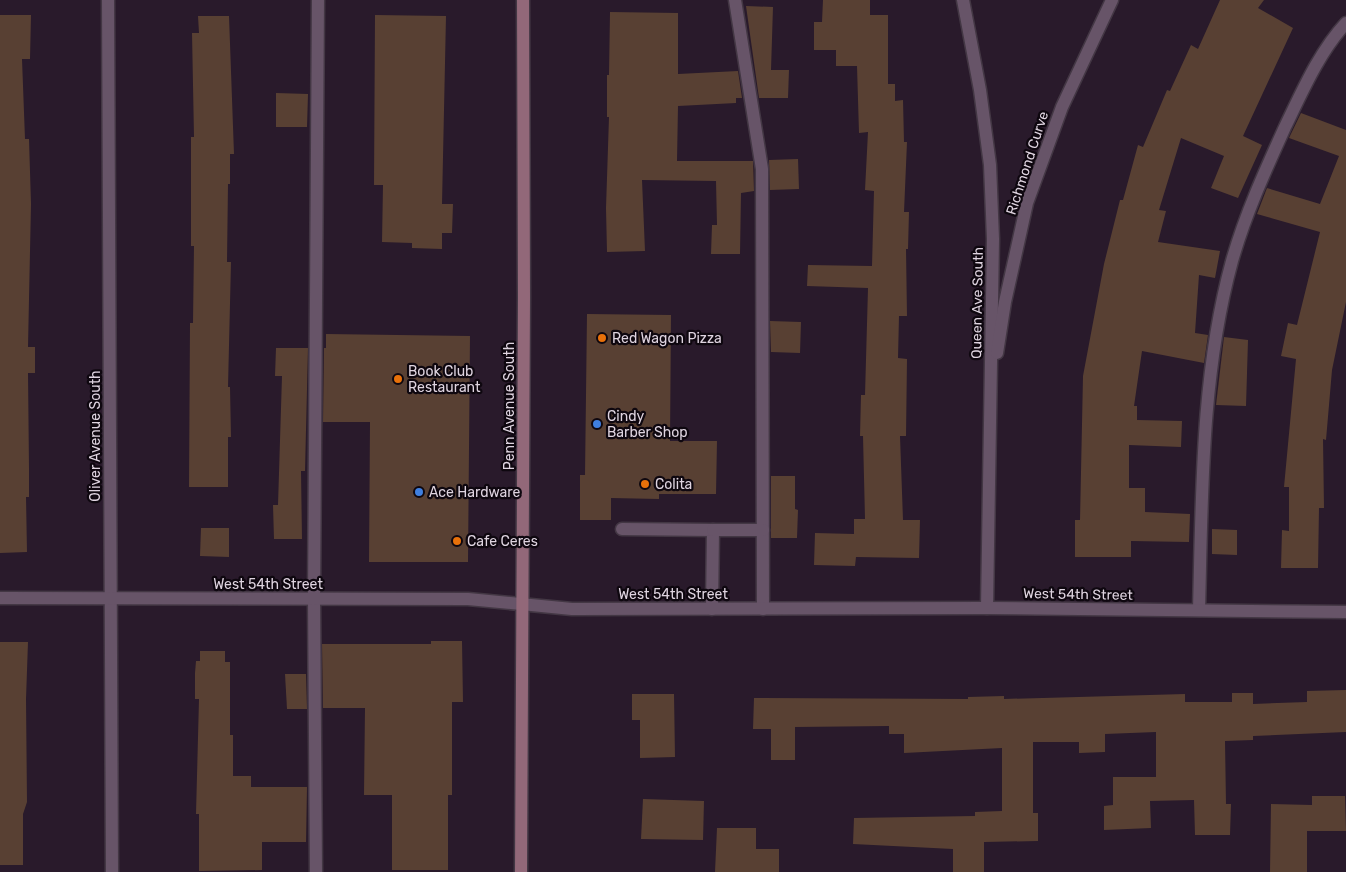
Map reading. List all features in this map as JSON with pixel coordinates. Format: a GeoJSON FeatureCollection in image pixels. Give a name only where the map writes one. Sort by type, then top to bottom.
{"type":"FeatureCollection","features":[{"type":"Feature","properties":{"kind":"main road","name":"Penn Avenue South"},"geometry":{"type":"LineString","coordinates":[[521,872],[523,0]]}},
{"type":"Feature","properties":{"kind":"street","name":"Oliver Avenue South"},"geometry":{"type":"LineString","coordinates":[[108,0],[112,872]]}},
{"type":"Feature","properties":{"kind":"street"},"geometry":{"type":"LineString","coordinates":[[316,872],[314,598],[318,0]]}},
{"type":"Feature","properties":{"kind":"street"},"geometry":{"type":"LineString","coordinates":[[735,0],[762,169],[763,610]]}},
{"type":"Feature","properties":{"kind":"street","name":"Queen Ave South"},"geometry":{"type":"LineString","coordinates":[[962,0],[980,90],[990,165],[992,239],[987,608]]}},
{"type":"Feature","properties":{"kind":"street","name":"Richmond Curve"},"geometry":{"type":"LineString","coordinates":[[990,403],[1005,302],[1027,203],[1062,107],[1112,0]]}},
{"type":"Feature","properties":{"kind":"street"},"geometry":{"type":"LineString","coordinates":[[1199,610],[1203,453],[1215,342],[1232,260],[1261,180],[1297,102],[1333,37],[1346,23]]}},
{"type":"Feature","properties":{"kind":"street"},"geometry":{"type":"LineString","coordinates":[[622,529],[763,530]]}},
{"type":"Feature","properties":{"kind":"street"},"geometry":{"type":"LineString","coordinates":[[712,610],[713,530]]}},
{"type":"Feature","properties":{"kind":"street","name":"West 54th Street"},"geometry":{"type":"LineString","coordinates":[[0,598],[468,599],[523,606],[572,609],[987,608],[1346,612]]}},
{"type":"Feature","properties":{"kind":"building"},"geometry":{"type":"Polygon","coordinates":[[[823,0],[870,0],[870,15],[888,15],[888,84],[895,84],[895,101],[903,100],[904,142],[907,142],[904,212],[909,212],[908,249],[906,249],[907,316],[899,316],[898,358],[907,359],[906,436],[900,436],[903,520],[920,520],[919,558],[856,557],[855,566],[814,565],[815,533],[854,534],[854,519],[865,519],[863,436],[860,436],[861,395],[865,395],[868,288],[807,286],[808,265],[872,266],[874,191],[865,190],[868,132],[859,133],[857,66],[836,66],[836,50],[814,50],[814,22],[822,22],[823,0]]]}},
{"type":"Feature","properties":{"kind":"building"},"geometry":{"type":"Polygon","coordinates":[[[1220,0],[1264,0],[1258,8],[1293,28],[1243,136],[1262,145],[1238,198],[1211,188],[1224,156],[1181,138],[1159,210],[1166,211],[1158,242],[1220,251],[1215,278],[1199,275],[1195,333],[1208,335],[1204,363],[1142,351],[1134,406],[1137,406],[1137,420],[1182,421],[1181,447],[1129,445],[1129,488],[1145,488],[1145,512],[1190,514],[1189,542],[1131,541],[1131,557],[1075,557],[1075,520],[1080,520],[1083,376],[1104,264],[1120,200],[1123,200],[1138,145],[1143,147],[1167,90],[1170,91],[1191,45],[1198,49],[1220,0]]]}},
{"type":"Feature","properties":{"kind":"building"},"geometry":{"type":"Polygon","coordinates":[[[746,6],[773,7],[771,70],[789,70],[788,98],[759,98],[746,6]]]}},
{"type":"Feature","properties":{"kind":"building"},"geometry":{"type":"Polygon","coordinates":[[[610,12],[678,13],[678,74],[738,71],[742,98],[736,98],[736,103],[678,106],[677,161],[753,161],[754,191],[741,193],[740,254],[711,254],[712,225],[717,225],[716,181],[642,180],[645,251],[607,252],[606,208],[609,117],[607,117],[607,75],[609,75],[610,12]]]}},
{"type":"Feature","properties":{"kind":"building"},"geometry":{"type":"Polygon","coordinates":[[[0,15],[31,15],[30,59],[22,59],[25,139],[29,139],[31,204],[28,347],[35,347],[35,373],[28,373],[29,497],[26,497],[27,552],[0,553],[0,15]]]}},
{"type":"Feature","properties":{"kind":"building"},"geometry":{"type":"Polygon","coordinates":[[[375,15],[446,16],[442,204],[453,204],[452,233],[442,233],[442,249],[412,248],[412,243],[382,242],[383,185],[374,185],[375,15]]]}},
{"type":"Feature","properties":{"kind":"building"},"geometry":{"type":"Polygon","coordinates":[[[198,16],[229,16],[234,154],[230,154],[230,184],[228,184],[227,262],[231,262],[228,387],[230,387],[231,437],[228,437],[228,487],[189,487],[190,323],[193,323],[194,246],[191,246],[191,137],[194,137],[192,33],[199,33],[198,16]]]}},
{"type":"Feature","properties":{"kind":"building"},"geometry":{"type":"Polygon","coordinates":[[[276,93],[308,94],[307,127],[276,127],[276,93]]]}},
{"type":"Feature","properties":{"kind":"building"},"geometry":{"type":"Polygon","coordinates":[[[1301,113],[1346,130],[1346,302],[1332,370],[1326,440],[1323,439],[1324,508],[1319,508],[1318,568],[1281,568],[1282,530],[1289,531],[1289,487],[1284,487],[1296,359],[1281,356],[1288,323],[1297,325],[1320,232],[1257,214],[1267,188],[1320,204],[1339,156],[1289,138],[1301,113]]]}},
{"type":"Feature","properties":{"kind":"building"},"geometry":{"type":"Polygon","coordinates":[[[798,159],[799,189],[770,190],[769,160],[798,159]]]}},
{"type":"Feature","properties":{"kind":"building"},"geometry":{"type":"Polygon","coordinates":[[[587,314],[671,315],[670,441],[717,441],[716,494],[659,494],[659,499],[611,498],[611,520],[580,520],[580,475],[585,475],[587,314]]]}},
{"type":"Feature","properties":{"kind":"building"},"geometry":{"type":"Polygon","coordinates":[[[770,321],[801,322],[800,353],[771,352],[770,321]]]}},
{"type":"Feature","properties":{"kind":"building"},"geometry":{"type":"Polygon","coordinates":[[[326,334],[470,336],[468,562],[369,562],[370,422],[323,422],[324,348],[326,348],[326,334]]]}},
{"type":"Feature","properties":{"kind":"building"},"geometry":{"type":"Polygon","coordinates":[[[1224,337],[1248,340],[1246,406],[1216,405],[1224,337]]]}},
{"type":"Feature","properties":{"kind":"building"},"geometry":{"type":"Polygon","coordinates":[[[276,348],[308,348],[305,471],[301,471],[302,539],[274,539],[273,505],[278,505],[282,376],[275,376],[276,348]]]}},
{"type":"Feature","properties":{"kind":"building"},"geometry":{"type":"Polygon","coordinates":[[[771,476],[795,476],[795,509],[798,510],[797,538],[771,538],[771,476]]]}},
{"type":"Feature","properties":{"kind":"building"},"geometry":{"type":"Polygon","coordinates":[[[201,528],[229,528],[229,557],[200,556],[201,528]]]}},
{"type":"Feature","properties":{"kind":"building"},"geometry":{"type":"Polygon","coordinates":[[[1212,529],[1237,530],[1237,555],[1212,554],[1212,529]]]}},
{"type":"Feature","properties":{"kind":"building"},"geometry":{"type":"Polygon","coordinates":[[[431,641],[462,641],[463,702],[452,702],[452,795],[448,795],[448,870],[392,870],[392,795],[364,795],[365,708],[323,708],[322,644],[431,644],[431,641]]]}},
{"type":"Feature","properties":{"kind":"building"},"geometry":{"type":"Polygon","coordinates":[[[0,642],[28,642],[26,699],[27,802],[23,814],[23,865],[0,865],[0,642]]]}},
{"type":"Feature","properties":{"kind":"building"},"geometry":{"type":"Polygon","coordinates":[[[200,651],[225,651],[225,662],[230,662],[230,735],[233,735],[233,776],[251,776],[251,787],[307,787],[306,842],[262,842],[262,870],[199,871],[199,814],[196,814],[199,699],[195,699],[195,673],[196,661],[200,661],[200,651]]]}},
{"type":"Feature","properties":{"kind":"building"},"geometry":{"type":"Polygon","coordinates":[[[285,674],[306,674],[307,709],[287,709],[285,674]]]}},
{"type":"Feature","properties":{"kind":"building"},"geometry":{"type":"Polygon","coordinates":[[[1346,690],[1346,732],[1253,736],[1253,740],[1225,741],[1226,804],[1231,804],[1230,835],[1195,835],[1194,800],[1150,801],[1151,828],[1104,830],[1104,806],[1113,805],[1113,777],[1156,777],[1156,732],[1105,734],[1105,752],[1079,753],[1079,742],[1033,742],[1033,813],[1038,813],[1038,841],[984,842],[984,872],[953,872],[953,849],[853,844],[854,818],[975,816],[975,812],[1002,811],[1002,748],[904,753],[904,734],[889,734],[889,726],[795,727],[795,760],[771,760],[771,729],[753,729],[754,698],[968,699],[968,697],[1004,696],[1004,699],[1185,694],[1185,702],[1232,702],[1232,693],[1253,693],[1253,704],[1307,702],[1307,691],[1346,690]]]}},
{"type":"Feature","properties":{"kind":"building"},"geometry":{"type":"Polygon","coordinates":[[[632,694],[674,694],[675,757],[640,758],[640,720],[632,720],[632,694]]]}},
{"type":"Feature","properties":{"kind":"building"},"geometry":{"type":"Polygon","coordinates":[[[1312,796],[1345,796],[1346,831],[1307,831],[1307,872],[1270,872],[1271,804],[1312,805],[1312,796]]]}},
{"type":"Feature","properties":{"kind":"building"},"geometry":{"type":"Polygon","coordinates":[[[643,799],[704,801],[703,840],[641,839],[643,799]]]}},
{"type":"Feature","properties":{"kind":"building"},"geometry":{"type":"Polygon","coordinates":[[[717,828],[756,828],[756,849],[779,849],[779,872],[715,872],[717,828]]]}},
{"type":"Feature","properties":{"kind":"place","name":"Red Wagon Pizza"},"geometry":{"type":"Point","coordinates":[602,338]}},
{"type":"Feature","properties":{"kind":"place","name":"Book Club Restaurant"},"geometry":{"type":"Point","coordinates":[398,379]}},
{"type":"Feature","properties":{"kind":"place","name":"Cindy Barber Shop"},"geometry":{"type":"Point","coordinates":[597,424]}},
{"type":"Feature","properties":{"kind":"place","name":"Colita"},"geometry":{"type":"Point","coordinates":[645,484]}},
{"type":"Feature","properties":{"kind":"place","name":"Ace Hardware"},"geometry":{"type":"Point","coordinates":[419,492]}},
{"type":"Feature","properties":{"kind":"place","name":"Cafe Ceres"},"geometry":{"type":"Point","coordinates":[457,541]}}]}
